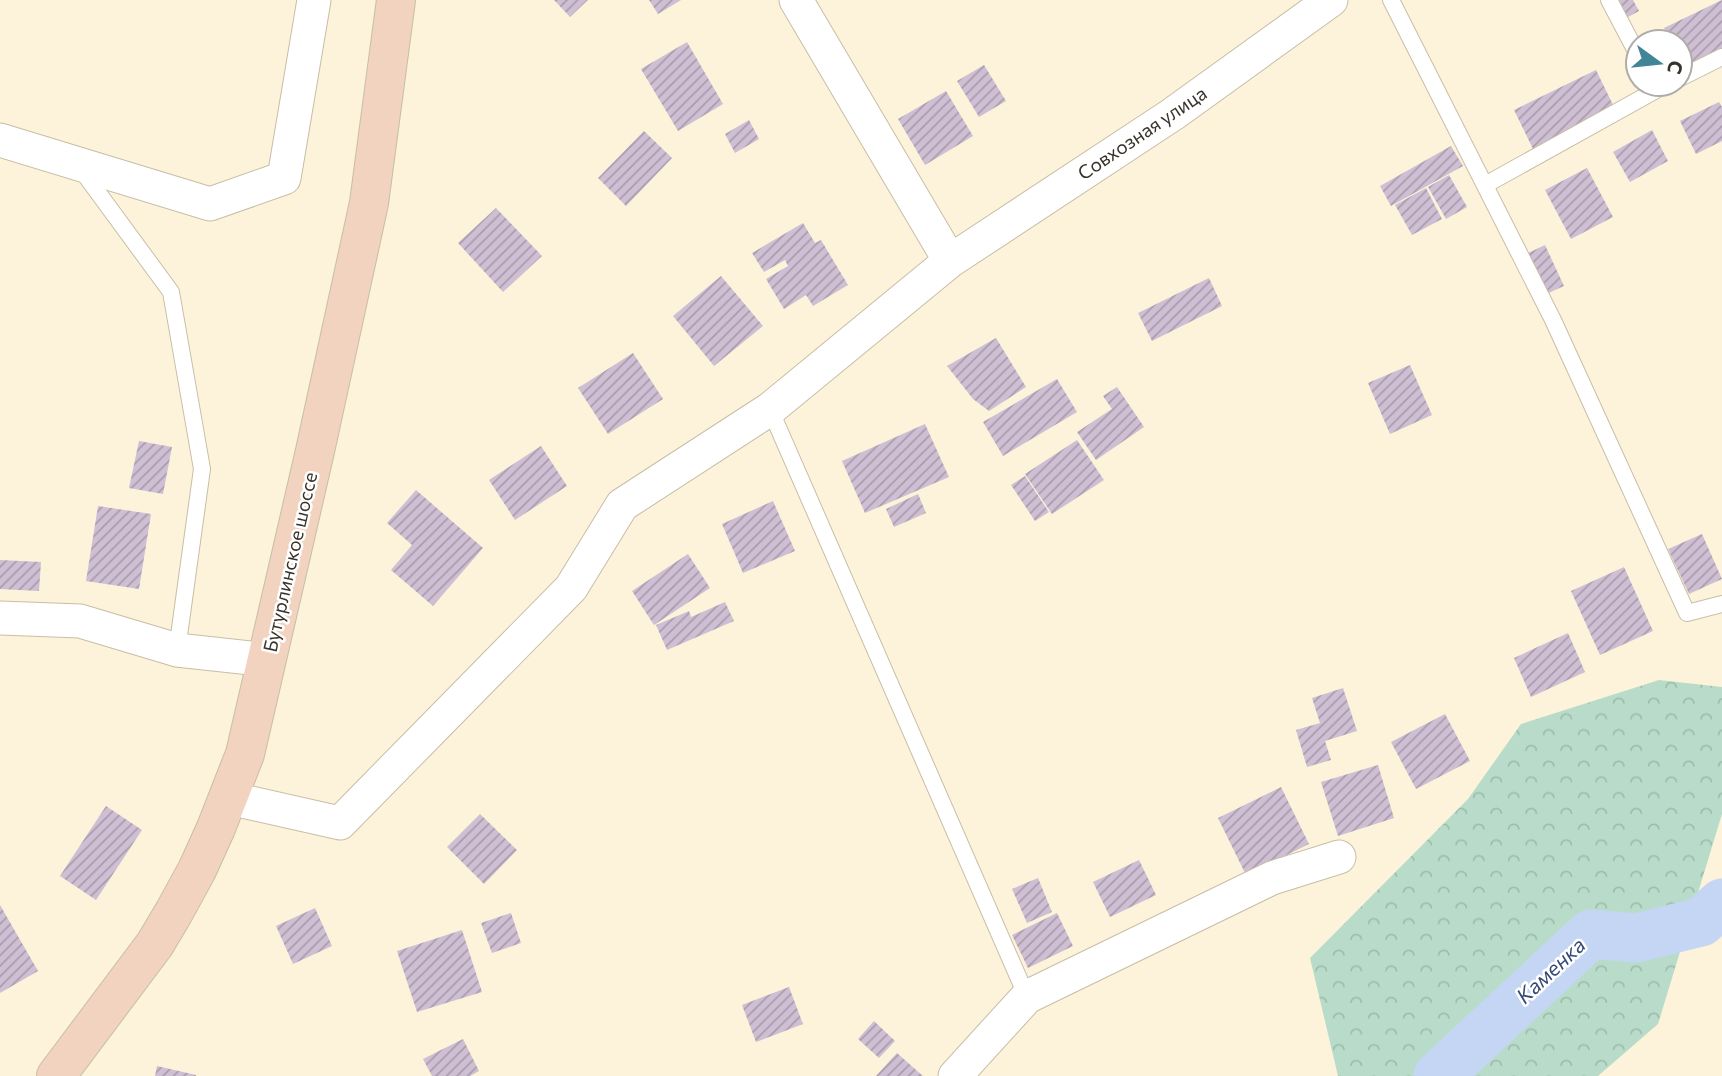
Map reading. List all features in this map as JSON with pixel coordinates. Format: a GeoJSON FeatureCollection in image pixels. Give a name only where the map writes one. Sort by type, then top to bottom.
{"type":"FeatureCollection","features":[{"type":"Feature","properties":{"kind":"main road","name":"Бутурлинское шоссе"},"geometry":{"type":"LineString","coordinates":[[56,1076],[155,944],[197,870],[245,754],[369,203],[396,0]]}},
{"type":"Feature","properties":{"kind":"street"},"geometry":{"type":"LineString","coordinates":[[0,140],[210,204],[284,178],[314,0]]}},
{"type":"Feature","properties":{"kind":"street"},"geometry":{"type":"LineString","coordinates":[[796,0],[950,261]]}},
{"type":"Feature","properties":{"kind":"street","name":"Совхозная улица"},"geometry":{"type":"LineString","coordinates":[[229,798],[340,823],[571,588],[622,505],[770,409],[950,261],[1173,114],[1331,0]]}},
{"type":"Feature","properties":{"kind":"street"},"geometry":{"type":"LineString","coordinates":[[0,618],[80,621],[177,650],[268,660]]}},
{"type":"Feature","properties":{"kind":"street"},"geometry":{"type":"LineString","coordinates":[[955,1076],[1027,997],[1272,878],[1339,857]]}},
{"type":"Feature","properties":{"kind":"lane"},"geometry":{"type":"LineString","coordinates":[[1391,0],[1553,320],[1687,613],[1722,604]]}},
{"type":"Feature","properties":{"kind":"lane"},"geometry":{"type":"LineString","coordinates":[[1609,0],[1624,28]]}},
{"type":"Feature","properties":{"kind":"lane"},"geometry":{"type":"LineString","coordinates":[[1694,71],[1722,57]]}},
{"type":"Feature","properties":{"kind":"lane"},"geometry":{"type":"LineString","coordinates":[[1485,185],[1638,98]]}},
{"type":"Feature","properties":{"kind":"lane"},"geometry":{"type":"LineString","coordinates":[[76,164],[171,292],[202,469],[177,650]]}},
{"type":"Feature","properties":{"kind":"lane"},"geometry":{"type":"LineString","coordinates":[[770,409],[1027,997]]}},
{"type":"Feature","properties":{"kind":"green space"},"geometry":{"type":"Polygon","coordinates":[[[1659,680],[1722,687],[1722,814],[1658,1024],[1598,1076],[1338,1076],[1310,958],[1468,799],[1521,724],[1659,680]]]}},
{"type":"Feature","properties":{"kind":"building"},"geometry":{"type":"Polygon","coordinates":[[[554,0],[588,0],[570,17],[554,0]]]}},
{"type":"Feature","properties":{"kind":"building"},"geometry":{"type":"Polygon","coordinates":[[[649,0],[681,0],[658,14],[649,0]]]}},
{"type":"Feature","properties":{"kind":"building"},"geometry":{"type":"Polygon","coordinates":[[[1608,0],[1633,0],[1639,11],[1619,22],[1608,0]]]}},
{"type":"Feature","properties":{"kind":"building"},"geometry":{"type":"Polygon","coordinates":[[[1722,0],[1722,64],[1694,78],[1694,28],[1664,28],[1722,0]]]}},
{"type":"Feature","properties":{"kind":"building"},"geometry":{"type":"Polygon","coordinates":[[[687,42],[723,104],[678,131],[641,69],[687,42]]]}},
{"type":"Feature","properties":{"kind":"building"},"geometry":{"type":"Polygon","coordinates":[[[984,65],[1006,101],[979,117],[957,81],[984,65]]]}},
{"type":"Feature","properties":{"kind":"building"},"geometry":{"type":"Polygon","coordinates":[[[1596,70],[1617,113],[1535,153],[1514,110],[1596,70]]]}},
{"type":"Feature","properties":{"kind":"building"},"geometry":{"type":"Polygon","coordinates":[[[946,91],[973,136],[925,165],[898,119],[946,91]]]}},
{"type":"Feature","properties":{"kind":"building"},"geometry":{"type":"Polygon","coordinates":[[[1719,102],[1722,107],[1722,141],[1696,154],[1680,121],[1719,102]]]}},
{"type":"Feature","properties":{"kind":"building"},"geometry":{"type":"Polygon","coordinates":[[[749,120],[759,139],[735,153],[725,134],[749,120]]]}},
{"type":"Feature","properties":{"kind":"building"},"geometry":{"type":"Polygon","coordinates":[[[1652,130],[1668,161],[1630,182],[1613,152],[1652,130]]]}},
{"type":"Feature","properties":{"kind":"building"},"geometry":{"type":"Polygon","coordinates":[[[644,131],[672,158],[626,206],[598,178],[644,131]]]}},
{"type":"Feature","properties":{"kind":"building"},"geometry":{"type":"Polygon","coordinates":[[[1451,146],[1463,166],[1391,206],[1380,186],[1451,146]]]}},
{"type":"Feature","properties":{"kind":"building"},"geometry":{"type":"Polygon","coordinates":[[[1587,168],[1613,217],[1571,239],[1545,190],[1587,168]]]}},
{"type":"Feature","properties":{"kind":"building"},"geometry":{"type":"Polygon","coordinates":[[[1449,175],[1467,207],[1446,219],[1428,187],[1449,175]]]}},
{"type":"Feature","properties":{"kind":"building"},"geometry":{"type":"Polygon","coordinates":[[[1426,188],[1442,219],[1412,235],[1395,205],[1426,188]]]}},
{"type":"Feature","properties":{"kind":"building"},"geometry":{"type":"Polygon","coordinates":[[[496,208],[542,256],[503,292],[458,243],[496,208]]]}},
{"type":"Feature","properties":{"kind":"building"},"geometry":{"type":"Polygon","coordinates":[[[803,223],[815,243],[821,240],[848,285],[813,306],[806,295],[784,309],[766,279],[788,266],[785,260],[764,272],[752,253],[803,223]]]}},
{"type":"Feature","properties":{"kind":"building"},"geometry":{"type":"Polygon","coordinates":[[[1545,245],[1564,286],[1542,296],[1524,255],[1545,245]]]}},
{"type":"Feature","properties":{"kind":"building"},"geometry":{"type":"Polygon","coordinates":[[[721,276],[763,326],[714,366],[673,316],[721,276]]]}},
{"type":"Feature","properties":{"kind":"building"},"geometry":{"type":"Polygon","coordinates":[[[1209,278],[1222,306],[1152,341],[1138,313],[1209,278]]]}},
{"type":"Feature","properties":{"kind":"building"},"geometry":{"type":"Polygon","coordinates":[[[996,338],[1026,387],[989,411],[973,399],[947,366],[996,338]]]}},
{"type":"Feature","properties":{"kind":"building"},"geometry":{"type":"Polygon","coordinates":[[[633,353],[663,399],[608,434],[578,388],[633,353]]]}},
{"type":"Feature","properties":{"kind":"building"},"geometry":{"type":"Polygon","coordinates":[[[1410,365],[1432,415],[1390,434],[1368,383],[1410,365]]]}},
{"type":"Feature","properties":{"kind":"building"},"geometry":{"type":"Polygon","coordinates":[[[1057,379],[1077,412],[1003,456],[983,422],[1057,379]]]}},
{"type":"Feature","properties":{"kind":"building"},"geometry":{"type":"Polygon","coordinates":[[[1117,387],[1144,427],[1096,460],[1077,432],[1112,409],[1103,396],[1117,387]]]}},
{"type":"Feature","properties":{"kind":"building"},"geometry":{"type":"Polygon","coordinates":[[[925,424],[949,477],[865,513],[842,461],[925,424]]]}},
{"type":"Feature","properties":{"kind":"building"},"geometry":{"type":"Polygon","coordinates":[[[1077,440],[1104,480],[1052,514],[1025,474],[1077,440]]]}},
{"type":"Feature","properties":{"kind":"building"},"geometry":{"type":"Polygon","coordinates":[[[139,441],[172,447],[163,494],[129,488],[139,441]]]}},
{"type":"Feature","properties":{"kind":"building"},"geometry":{"type":"Polygon","coordinates":[[[541,446],[567,486],[515,520],[489,480],[541,446]]]}},
{"type":"Feature","properties":{"kind":"building"},"geometry":{"type":"Polygon","coordinates":[[[1025,476],[1049,512],[1035,521],[1011,485],[1025,476]]]}},
{"type":"Feature","properties":{"kind":"building"},"geometry":{"type":"Polygon","coordinates":[[[416,490],[483,548],[433,606],[391,570],[412,545],[387,523],[416,490]]]}},
{"type":"Feature","properties":{"kind":"building"},"geometry":{"type":"Polygon","coordinates":[[[918,494],[926,513],[894,527],[886,509],[918,494]]]}},
{"type":"Feature","properties":{"kind":"building"},"geometry":{"type":"Polygon","coordinates":[[[773,501],[795,551],[743,573],[722,524],[773,501]]]}},
{"type":"Feature","properties":{"kind":"building"},"geometry":{"type":"Polygon","coordinates":[[[98,506],[151,514],[139,589],[86,581],[98,506]]]}},
{"type":"Feature","properties":{"kind":"building"},"geometry":{"type":"Polygon","coordinates":[[[1702,534],[1722,579],[1689,594],[1668,549],[1702,534]]]}},
{"type":"Feature","properties":{"kind":"building"},"geometry":{"type":"Polygon","coordinates":[[[688,554],[710,588],[654,625],[632,591],[688,554]]]}},
{"type":"Feature","properties":{"kind":"building"},"geometry":{"type":"Polygon","coordinates":[[[0,560],[41,562],[39,591],[0,589],[0,560]]]}},
{"type":"Feature","properties":{"kind":"building"},"geometry":{"type":"Polygon","coordinates":[[[1624,567],[1653,631],[1600,655],[1571,591],[1624,567]]]}},
{"type":"Feature","properties":{"kind":"building"},"geometry":{"type":"Polygon","coordinates":[[[725,602],[734,621],[667,650],[656,625],[689,611],[691,617],[725,602]]]}},
{"type":"Feature","properties":{"kind":"building"},"geometry":{"type":"Polygon","coordinates":[[[1568,633],[1585,672],[1531,697],[1514,658],[1568,633]]]}},
{"type":"Feature","properties":{"kind":"building"},"geometry":{"type":"Polygon","coordinates":[[[1343,688],[1357,731],[1325,741],[1331,760],[1307,767],[1296,730],[1320,723],[1312,698],[1343,688]]]}},
{"type":"Feature","properties":{"kind":"building"},"geometry":{"type":"Polygon","coordinates":[[[1445,714],[1470,761],[1416,789],[1391,742],[1445,714]]]}},
{"type":"Feature","properties":{"kind":"building"},"geometry":{"type":"Polygon","coordinates":[[[1378,765],[1394,818],[1338,836],[1321,782],[1378,765]]]}},
{"type":"Feature","properties":{"kind":"building"},"geometry":{"type":"Polygon","coordinates":[[[1281,787],[1309,844],[1246,875],[1218,818],[1281,787]]]}},
{"type":"Feature","properties":{"kind":"building"},"geometry":{"type":"Polygon","coordinates":[[[106,806],[142,830],[96,900],[60,876],[106,806]]]}},
{"type":"Feature","properties":{"kind":"building"},"geometry":{"type":"Polygon","coordinates":[[[480,814],[517,850],[484,884],[447,847],[480,814]]]}},
{"type":"Feature","properties":{"kind":"building"},"geometry":{"type":"Polygon","coordinates":[[[1139,860],[1156,895],[1110,917],[1093,882],[1139,860]]]}},
{"type":"Feature","properties":{"kind":"building"},"geometry":{"type":"Polygon","coordinates":[[[1038,878],[1052,912],[1027,923],[1012,889],[1038,878]]]}},
{"type":"Feature","properties":{"kind":"building"},"geometry":{"type":"Polygon","coordinates":[[[0,905],[38,971],[0,993],[0,905]]]}},
{"type":"Feature","properties":{"kind":"building"},"geometry":{"type":"Polygon","coordinates":[[[315,908],[332,946],[293,964],[276,926],[315,908]]]}},
{"type":"Feature","properties":{"kind":"building"},"geometry":{"type":"Polygon","coordinates":[[[511,913],[521,943],[492,953],[481,923],[511,913]]]}},
{"type":"Feature","properties":{"kind":"building"},"geometry":{"type":"Polygon","coordinates":[[[1057,913],[1073,946],[1028,968],[1012,935],[1057,913]]]}},
{"type":"Feature","properties":{"kind":"building"},"geometry":{"type":"Polygon","coordinates":[[[462,930],[482,992],[417,1012],[397,951],[462,930]]]}},
{"type":"Feature","properties":{"kind":"building"},"geometry":{"type":"Polygon","coordinates":[[[789,987],[803,1024],[756,1042],[742,1005],[789,987]]]}},
{"type":"Feature","properties":{"kind":"building"},"geometry":{"type":"Polygon","coordinates":[[[874,1021],[895,1041],[879,1058],[858,1039],[874,1021]]]}},
{"type":"Feature","properties":{"kind":"building"},"geometry":{"type":"Polygon","coordinates":[[[463,1039],[479,1071],[470,1076],[432,1076],[423,1059],[463,1039]]]}},
{"type":"Feature","properties":{"kind":"building"},"geometry":{"type":"Polygon","coordinates":[[[897,1053],[923,1076],[876,1076],[897,1053]]]}},
{"type":"Feature","properties":{"kind":"building"},"geometry":{"type":"Polygon","coordinates":[[[157,1066],[196,1075],[196,1076],[155,1076],[157,1066]]]}},
{"type":"Feature","properties":{"kind":"waterway","name":"Каменка"},"geometry":{"type":"LineString","coordinates":[[1438,1076],[1591,934],[1636,938],[1701,922],[1722,903]]}}]}
